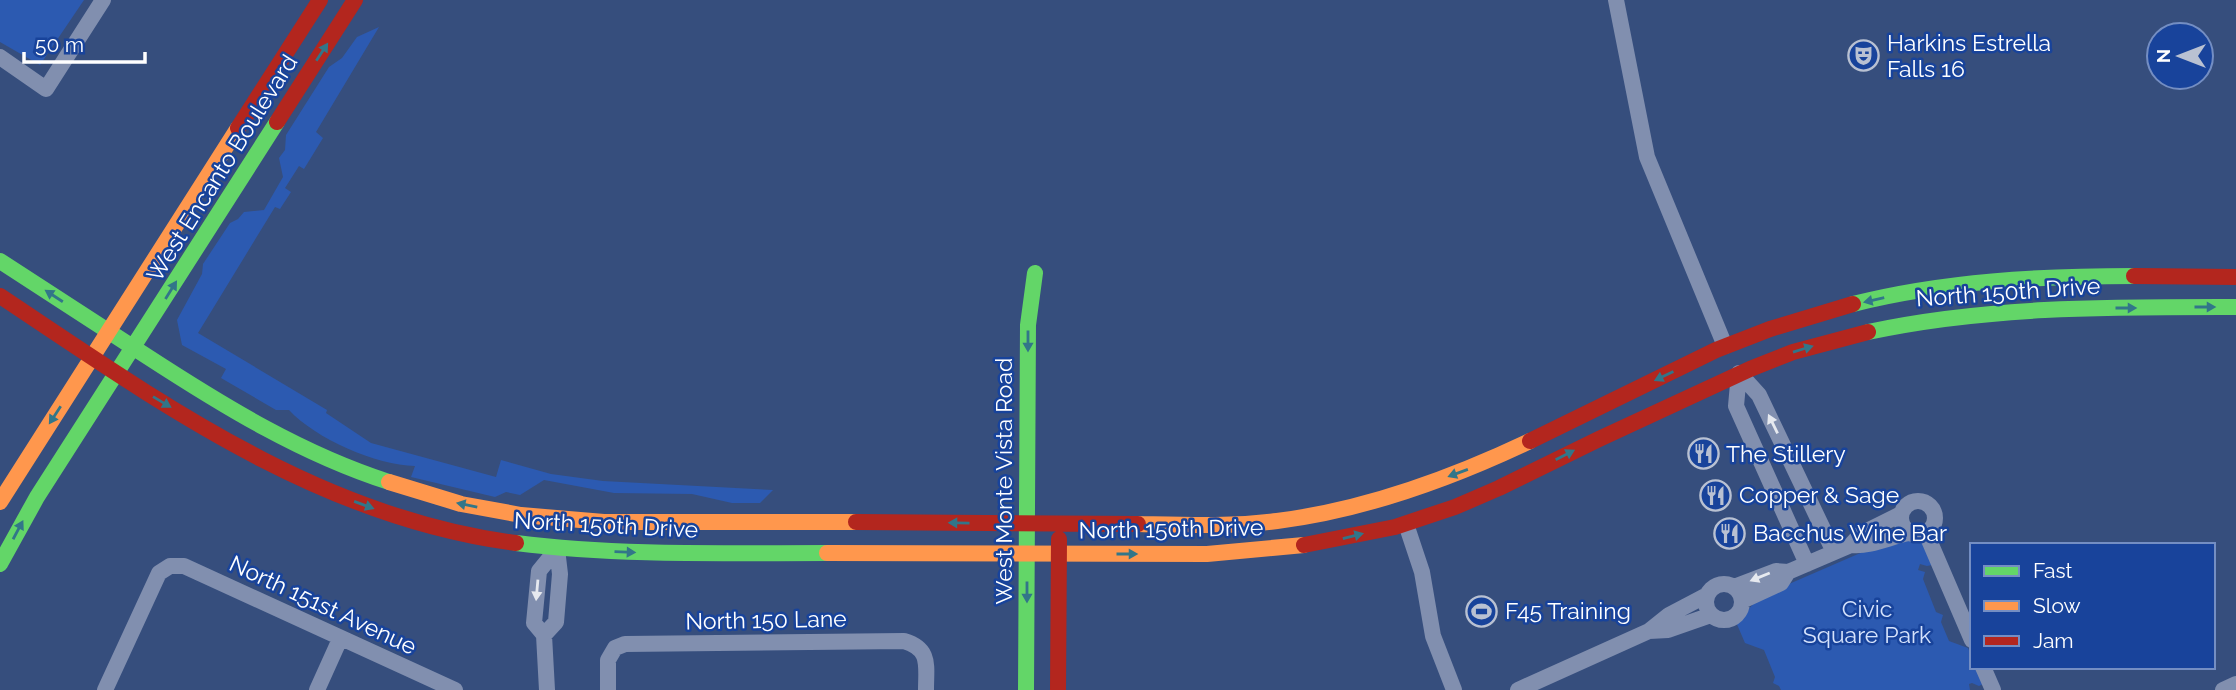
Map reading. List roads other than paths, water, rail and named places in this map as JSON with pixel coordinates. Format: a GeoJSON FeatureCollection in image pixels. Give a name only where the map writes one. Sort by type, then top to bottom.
{"type":"FeatureCollection","features":[{"type":"Feature","properties":{"kind":"street"},"geometry":{"type":"LineString","coordinates":[[0,57],[46,89],[103,0]]}},
{"type":"Feature","properties":{"kind":"street","name":"West Encanto Boulevard"},"geometry":{"type":"LineString","coordinates":[[113,352],[320,0]]}},
{"type":"Feature","properties":{"kind":"street","name":"West Encanto Boulevard"},"geometry":{"type":"LineString","coordinates":[[113,352],[355,0]]}},
{"type":"Feature","properties":{"kind":"street"},"geometry":{"type":"LineString","coordinates":[[1616,0],[1647,157],[1725,346],[1739,373],[1759,395],[1834,552]]}},
{"type":"Feature","properties":{"kind":"street"},"geometry":{"type":"LineString","coordinates":[[0,261],[113,352]]}},
{"type":"Feature","properties":{"kind":"street","name":"West Monte Vista Road"},"geometry":{"type":"LineString","coordinates":[[1026,690],[1028,325],[1035,273]]}},
{"type":"Feature","properties":{"kind":"street","name":"North 150th Drive"},"geometry":{"type":"LineString","coordinates":[[113,352],[290,442],[352,470],[461,504],[521,515],[604,522],[1188,525],[1275,521],[1376,499],[1446,477],[1505,453],[1725,346],[1811,316],[1900,294],[1944,286],[2055,277],[2236,277]]}},
{"type":"Feature","properties":{"kind":"street"},"geometry":{"type":"LineString","coordinates":[[0,296],[113,352]]}},
{"type":"Feature","properties":{"kind":"street","name":"North 150th Drive"},"geometry":{"type":"LineString","coordinates":[[113,352],[261,461],[342,497],[399,518],[459,534],[557,549],[636,553],[1235,553],[1336,540],[1406,524],[1478,498],[1739,373],[1842,337],[1921,320],[1973,313],[2078,307],[2236,307]]}},
{"type":"Feature","properties":{"kind":"street"},"geometry":{"type":"LineString","coordinates":[[0,502],[113,352]]}},
{"type":"Feature","properties":{"kind":"street"},"geometry":{"type":"LineString","coordinates":[[0,564],[113,352]]}},
{"type":"Feature","properties":{"kind":"street"},"geometry":{"type":"LineString","coordinates":[[1739,373],[1737,406],[1807,564]]}},
{"type":"Feature","properties":{"kind":"street"},"geometry":{"type":"LineString","coordinates":[[1738,594],[1781,583],[1788,572],[1851,545],[1861,534],[1901,513],[1913,502],[1919,501],[1933,510],[1933,527],[1919,536],[1909,533],[1867,546],[1851,545]]}},
{"type":"Feature","properties":{"kind":"street"},"geometry":{"type":"LineString","coordinates":[[1901,513],[1902,525],[1909,533]]}},
{"type":"Feature","properties":{"kind":"street"},"geometry":{"type":"LineString","coordinates":[[547,690],[544,635],[534,622],[539,571],[557,549],[558,520]]}},
{"type":"Feature","properties":{"kind":"street"},"geometry":{"type":"LineString","coordinates":[[1058,690],[1060,524]]}},
{"type":"Feature","properties":{"kind":"street"},"geometry":{"type":"LineString","coordinates":[[1406,524],[1422,572],[1433,636],[1454,690]]}},
{"type":"Feature","properties":{"kind":"street"},"geometry":{"type":"LineString","coordinates":[[1926,533],[1970,635]]}},
{"type":"Feature","properties":{"kind":"street","name":"North 151st Avenue"},"geometry":{"type":"LineString","coordinates":[[105,690],[159,573],[170,566],[184,566],[455,690]]}},
{"type":"Feature","properties":{"kind":"street"},"geometry":{"type":"LineString","coordinates":[[1518,690],[1649,631],[1669,615],[1707,595],[1716,585],[1727,584],[1738,594],[1738,612],[1734,617],[1722,620],[1711,615],[1706,605],[1707,595]]}},
{"type":"Feature","properties":{"kind":"street"},"geometry":{"type":"LineString","coordinates":[[1649,631],[1668,630],[1711,615]]}},
{"type":"Feature","properties":{"kind":"street"},"geometry":{"type":"LineString","coordinates":[[317,690],[340,639]]}},
{"type":"Feature","properties":{"kind":"street","name":"North 150 Lane"},"geometry":{"type":"LineString","coordinates":[[608,690],[608,660],[615,648],[625,644],[904,641],[917,645],[926,656],[926,690]]}},
{"type":"Feature","properties":{"kind":"street"},"geometry":{"type":"LineString","coordinates":[[1984,669],[1993,690]]}},
{"type":"Feature","properties":{"kind":"street"},"geometry":{"type":"LineString","coordinates":[[2223,690],[2236,684]]}},
{"type":"Feature","properties":{"kind":"place","name":"Harkins Estrella Falls 16"},"geometry":{"type":"Point","coordinates":[1864,56]}},
{"type":"Feature","properties":{"kind":"place","name":"The Stillery"},"geometry":{"type":"Point","coordinates":[1703,454]}},
{"type":"Feature","properties":{"kind":"place","name":"Copper & Sage"},"geometry":{"type":"Point","coordinates":[1716,495]}},
{"type":"Feature","properties":{"kind":"place","name":"Bacchus Wine Bar"},"geometry":{"type":"Point","coordinates":[1730,533]}},
{"type":"Feature","properties":{"kind":"place","name":"F45 Training"},"geometry":{"type":"Point","coordinates":[1482,611]}},
{"type":"Feature","properties":{"kind":"park label","name":"Civic Square Park"},"geometry":{"type":"Point","coordinates":[1867,622]}}]}
